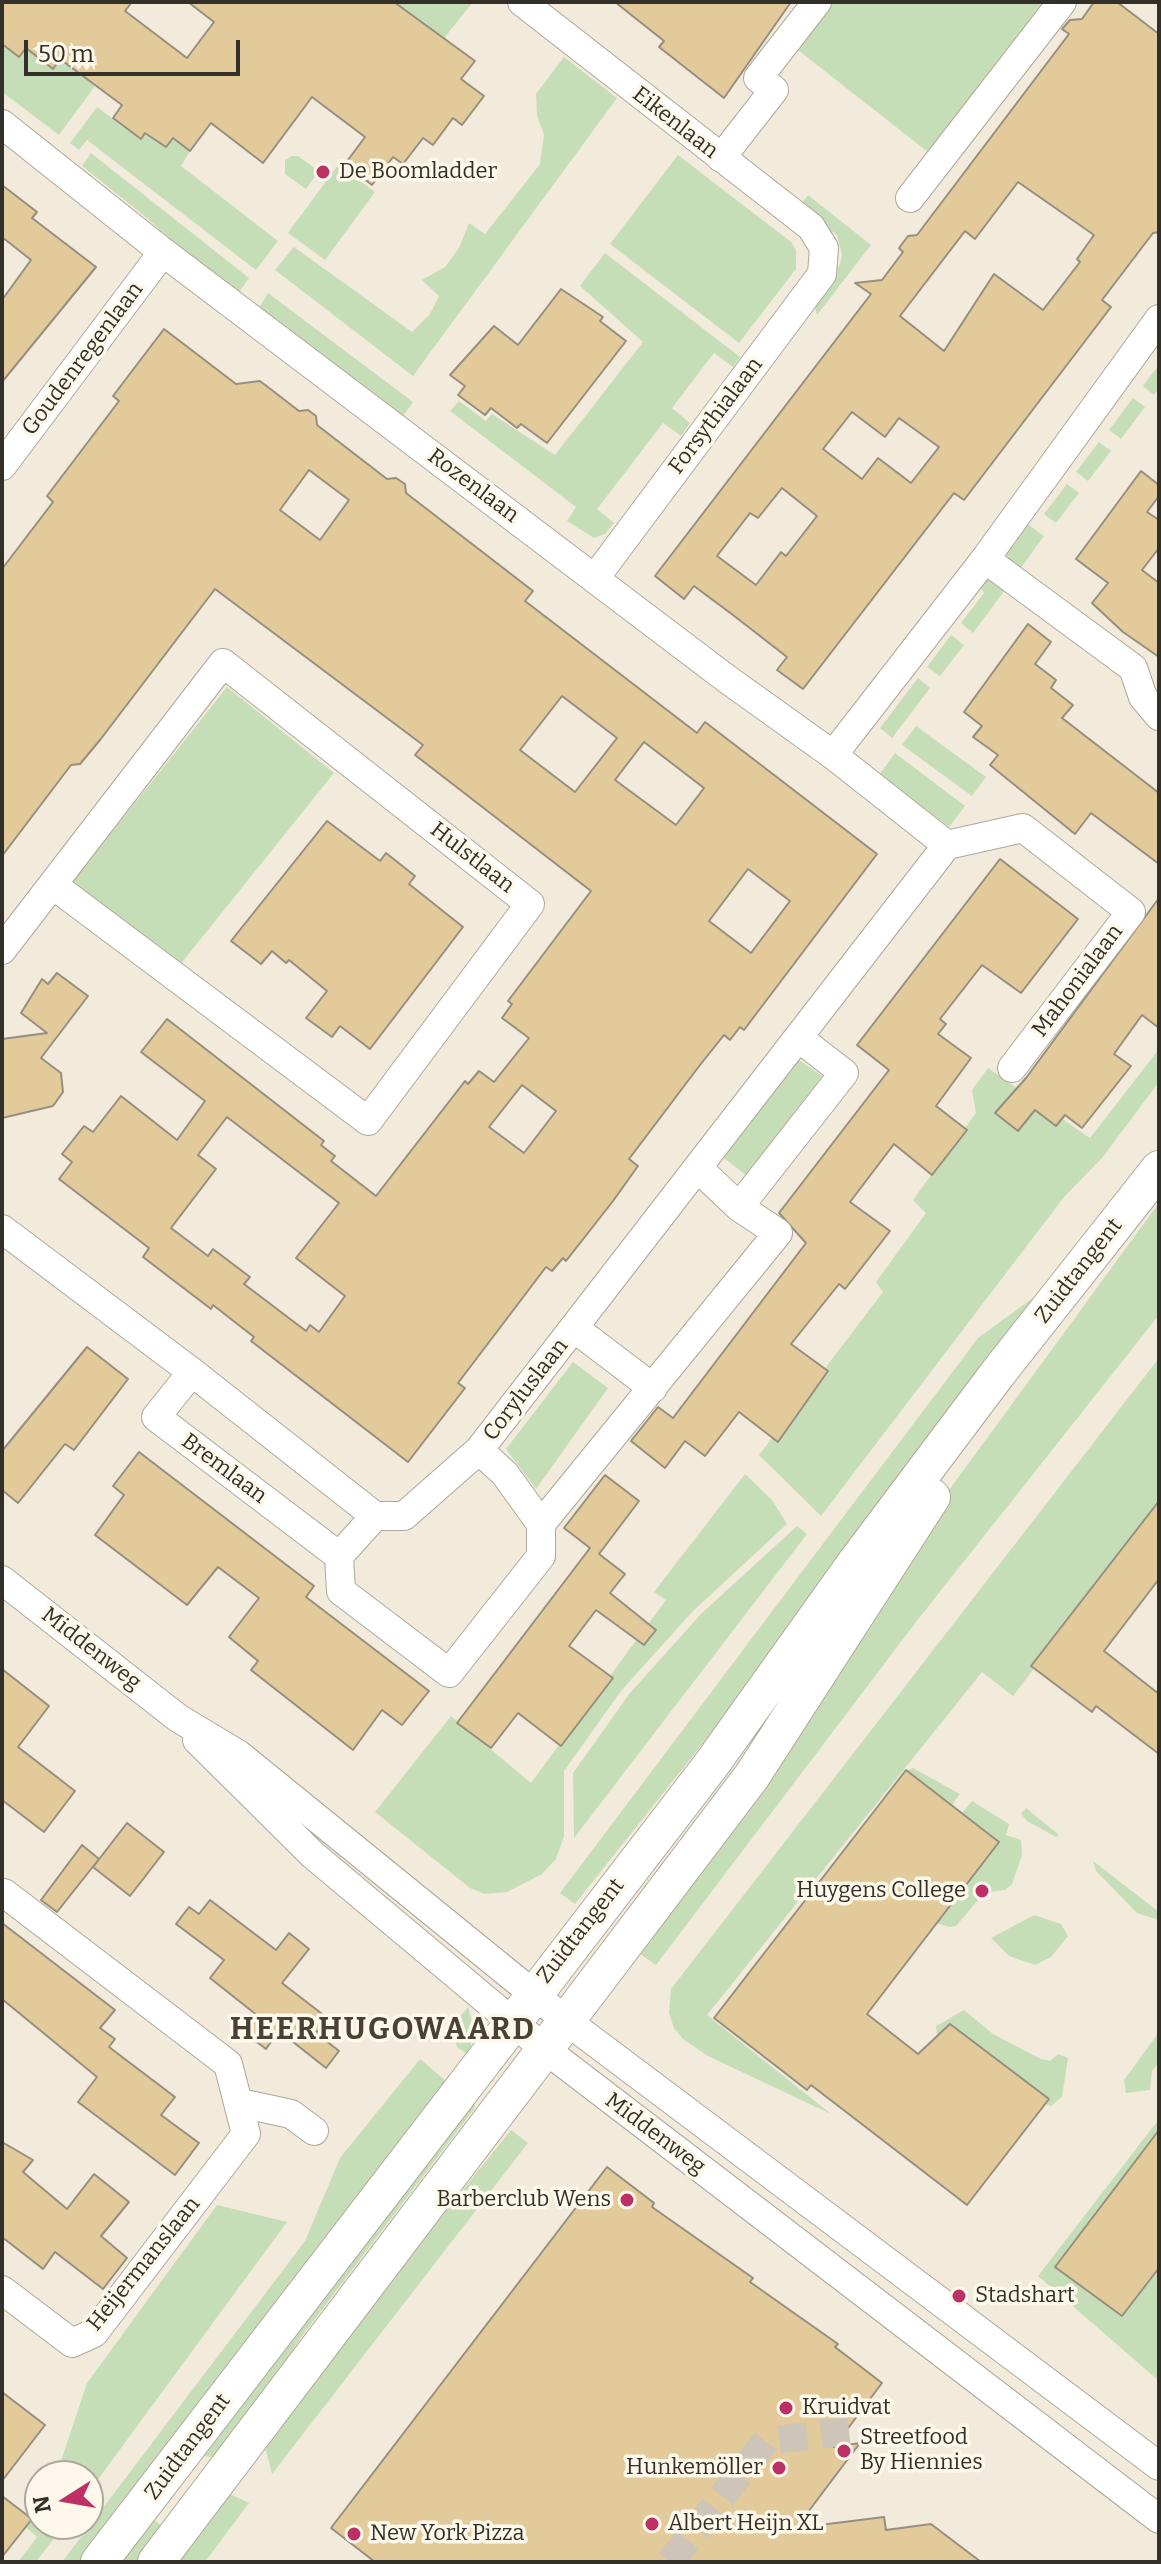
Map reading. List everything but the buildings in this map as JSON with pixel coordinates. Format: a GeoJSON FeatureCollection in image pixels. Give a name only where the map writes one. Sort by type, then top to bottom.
{"type":"FeatureCollection","features":[{"type":"Feature","properties":{"kind":"main road","name":"Zuidtangent"},"geometry":{"type":"LineString","coordinates":[[99,2562],[522,2007],[711,1765],[856,1562],[998,1373],[1159,1169]]}},
{"type":"Feature","properties":{"kind":"main road","name":"Zuidtangent"},"geometry":{"type":"LineString","coordinates":[[156,2562],[752,1776],[990,1405],[998,1373]]}},
{"type":"Feature","properties":{"kind":"street","name":"Eikenlaan"},"geometry":{"type":"LineString","coordinates":[[522,2],[811,227],[824,248]]}},
{"type":"Feature","properties":{"kind":"street"},"geometry":{"type":"LineString","coordinates":[[721,158],[774,90],[758,78],[817,2]]}},
{"type":"Feature","properties":{"kind":"street"},"geometry":{"type":"LineString","coordinates":[[910,198],[1062,2]]}},
{"type":"Feature","properties":{"kind":"street","name":"Rozenlaan"},"geometry":{"type":"LineString","coordinates":[[2,124],[163,252],[833,755],[947,845]]}},
{"type":"Feature","properties":{"kind":"street","name":"Forsythialaan"},"geometry":{"type":"LineString","coordinates":[[595,578],[814,285],[825,261],[824,248]]}},
{"type":"Feature","properties":{"kind":"street","name":"Goudenregenlaan"},"geometry":{"type":"LineString","coordinates":[[2,466],[163,252]]}},
{"type":"Feature","properties":{"kind":"street"},"geometry":{"type":"LineString","coordinates":[[833,755],[985,559],[1158,323]]}},
{"type":"Feature","properties":{"kind":"street"},"geometry":{"type":"LineString","coordinates":[[985,559],[1133,668],[1143,697],[1159,716]]}},
{"type":"Feature","properties":{"kind":"street","name":"Hulstlaan"},"geometry":{"type":"LineString","coordinates":[[2,950],[223,663],[530,904],[368,1121],[53,885]]}},
{"type":"Feature","properties":{"kind":"street","name":"Mahonialaan"},"geometry":{"type":"LineString","coordinates":[[947,845],[1023,828],[1131,912],[1012,1068]]}},
{"type":"Feature","properties":{"kind":"street","name":"Coryluslaan"},"geometry":{"type":"LineString","coordinates":[[541,1524],[505,1474],[479,1450],[800,1039],[947,845]]}},
{"type":"Feature","properties":{"kind":"street"},"geometry":{"type":"LineString","coordinates":[[739,1207],[844,1073],[800,1039]]}},
{"type":"Feature","properties":{"kind":"street"},"geometry":{"type":"LineString","coordinates":[[375,1516],[339,1556],[341,1591],[449,1673],[541,1556],[541,1524],[778,1233],[739,1207],[699,1169]]}},
{"type":"Feature","properties":{"kind":"street"},"geometry":{"type":"LineString","coordinates":[[2,1229],[192,1372],[375,1516],[404,1516],[479,1450]]}},
{"type":"Feature","properties":{"kind":"street","name":"Coryluslaan"},"geometry":{"type":"LineString","coordinates":[[574,1328],[653,1388]]}},
{"type":"Feature","properties":{"kind":"street","name":"Bremlaan"},"geometry":{"type":"LineString","coordinates":[[192,1372],[156,1417],[339,1556]]}},
{"type":"Feature","properties":{"kind":"street","name":"Middenweg"},"geometry":{"type":"LineString","coordinates":[[2,1580],[178,1718],[225,1771],[313,1855],[522,2007],[568,2022],[1159,2466]]}},
{"type":"Feature","properties":{"kind":"street","name":"Heijermanslaan"},"geometry":{"type":"LineString","coordinates":[[2,2290],[72,2343],[94,2333],[246,2134],[228,2064],[4,1893]]}},
{"type":"Feature","properties":{"kind":"street","name":"Middenweg"},"geometry":{"type":"LineString","coordinates":[[522,2007],[546,2050],[1159,2519]]}},
{"type":"Feature","properties":{"kind":"street"},"geometry":{"type":"LineString","coordinates":[[240,2103],[291,2114],[314,2131]]}},
{"type":"Feature","properties":{"kind":"green space"},"geometry":{"type":"Polygon","coordinates":[[[358,2],[473,2],[445,37],[451,44],[358,2]]]}},
{"type":"Feature","properties":{"kind":"green space"},"geometry":{"type":"Polygon","coordinates":[[[822,2],[1053,2],[933,156],[789,43],[822,2]]]}},
{"type":"Feature","properties":{"kind":"green space"},"geometry":{"type":"Polygon","coordinates":[[[2,44],[26,48],[53,69],[60,59],[95,86],[59,135],[2,92],[2,44]]]}},
{"type":"Feature","properties":{"kind":"green space"},"geometry":{"type":"Polygon","coordinates":[[[564,57],[617,98],[413,376],[275,270],[294,247],[412,332],[430,314],[439,296],[422,280],[445,267],[459,248],[469,223],[485,234],[540,164],[544,135],[537,115],[536,94],[564,57]]]}},
{"type":"Feature","properties":{"kind":"green space"},"geometry":{"type":"Polygon","coordinates":[[[97,107],[140,139],[145,133],[166,147],[173,138],[190,151],[181,166],[278,241],[256,270],[87,140],[79,150],[70,143],[97,107]]]}},
{"type":"Feature","properties":{"kind":"green space"},"geometry":{"type":"Polygon","coordinates":[[[91,153],[249,278],[237,295],[232,295],[147,218],[82,166],[91,153]]]}},
{"type":"Feature","properties":{"kind":"green space"},"geometry":{"type":"Polygon","coordinates":[[[678,155],[791,242],[796,250],[796,269],[739,343],[610,244],[678,155]]]}},
{"type":"Feature","properties":{"kind":"green space"},"geometry":{"type":"Polygon","coordinates":[[[298,156],[319,171],[306,189],[285,174],[285,160],[298,156]]]}},
{"type":"Feature","properties":{"kind":"green space"},"geometry":{"type":"Polygon","coordinates":[[[338,165],[375,192],[325,260],[288,233],[338,165]]]}},
{"type":"Feature","properties":{"kind":"green space"},"geometry":{"type":"Polygon","coordinates":[[[808,195],[871,245],[817,315],[814,303],[840,264],[842,255],[837,235],[800,206],[808,195]]]}},
{"type":"Feature","properties":{"kind":"green space"},"geometry":{"type":"Polygon","coordinates":[[[605,253],[740,357],[733,367],[714,353],[672,408],[690,423],[681,436],[663,423],[597,509],[614,523],[605,534],[594,538],[567,521],[576,507],[450,411],[459,401],[486,421],[492,414],[555,455],[643,342],[580,286],[605,253]]]}},
{"type":"Feature","properties":{"kind":"green space"},"geometry":{"type":"Polygon","coordinates":[[[268,293],[413,402],[401,419],[257,311],[268,293]]]}},
{"type":"Feature","properties":{"kind":"green space"},"geometry":{"type":"Polygon","coordinates":[[[1159,365],[1159,388],[1154,395],[1143,386],[1159,365]]]}},
{"type":"Feature","properties":{"kind":"green space"},"geometry":{"type":"Polygon","coordinates":[[[1133,398],[1145,407],[1121,439],[1109,430],[1133,398]]]}},
{"type":"Feature","properties":{"kind":"green space"},"geometry":{"type":"Polygon","coordinates":[[[1099,442],[1111,451],[1088,481],[1076,472],[1099,442]]]}},
{"type":"Feature","properties":{"kind":"green space"},"geometry":{"type":"Polygon","coordinates":[[[1067,484],[1079,493],[1056,523],[1044,514],[1067,484]]]}},
{"type":"Feature","properties":{"kind":"green space"},"geometry":{"type":"Polygon","coordinates":[[[1025,522],[1044,536],[1020,569],[1008,560],[1005,549],[1025,522]]]}},
{"type":"Feature","properties":{"kind":"green space"},"geometry":{"type":"Polygon","coordinates":[[[985,576],[1008,586],[973,633],[961,623],[984,593],[980,587],[985,576]]]}},
{"type":"Feature","properties":{"kind":"green space"},"geometry":{"type":"Polygon","coordinates":[[[951,635],[964,645],[940,676],[927,667],[951,635]]]}},
{"type":"Feature","properties":{"kind":"green space"},"geometry":{"type":"Polygon","coordinates":[[[918,678],[930,688],[892,738],[880,728],[918,678]]]}},
{"type":"Feature","properties":{"kind":"green space"},"geometry":{"type":"Polygon","coordinates":[[[227,687],[334,773],[179,966],[73,881],[227,687]]]}},
{"type":"Feature","properties":{"kind":"green space"},"geometry":{"type":"Polygon","coordinates":[[[916,726],[986,777],[972,796],[902,745],[916,726]]]}},
{"type":"Feature","properties":{"kind":"green space"},"geometry":{"type":"Polygon","coordinates":[[[895,753],[965,806],[949,827],[880,774],[895,753]]]}},
{"type":"Feature","properties":{"kind":"green space"},"geometry":{"type":"Polygon","coordinates":[[[1159,1049],[1159,1082],[1102,1158],[1064,1197],[821,1516],[759,1455],[883,1292],[876,1282],[926,1213],[913,1200],[976,1113],[972,1090],[988,1068],[1090,1138],[1159,1049]]]}},
{"type":"Feature","properties":{"kind":"green space"},"geometry":{"type":"Polygon","coordinates":[[[796,1058],[822,1076],[747,1176],[724,1158],[796,1058]]]}},
{"type":"Feature","properties":{"kind":"green space"},"geometry":{"type":"Polygon","coordinates":[[[1159,1203],[1159,1315],[916,1622],[656,1965],[633,1949],[922,1527],[1159,1203]]]}},
{"type":"Feature","properties":{"kind":"green space"},"geometry":{"type":"Polygon","coordinates":[[[1041,1292],[843,1567],[575,1904],[560,1893],[978,1338],[1041,1292]]]}},
{"type":"Feature","properties":{"kind":"green space"},"geometry":{"type":"Polygon","coordinates":[[[1159,1358],[1159,1505],[1013,1696],[982,1672],[707,2015],[831,2114],[708,2056],[683,2039],[674,2028],[669,2013],[671,1989],[1159,1358]]]}},
{"type":"Feature","properties":{"kind":"green space"},"geometry":{"type":"Polygon","coordinates":[[[573,1362],[608,1388],[536,1489],[506,1449],[573,1362]]]}},
{"type":"Feature","properties":{"kind":"green space"},"geometry":{"type":"Polygon","coordinates":[[[745,1474],[772,1500],[787,1524],[692,1612],[621,1691],[564,1771],[564,1836],[556,1859],[542,1874],[507,1892],[485,1894],[470,1888],[375,1812],[451,1716],[531,1783],[666,1600],[654,1592],[745,1474]]]}},
{"type":"Feature","properties":{"kind":"green space"},"geometry":{"type":"Polygon","coordinates":[[[797,1526],[807,1534],[574,1838],[573,1773],[630,1693],[701,1614],[797,1526]]]}},
{"type":"Feature","properties":{"kind":"green space"},"geometry":{"type":"Polygon","coordinates":[[[913,1768],[960,1794],[952,1805],[907,1771],[913,1768]]]}},
{"type":"Feature","properties":{"kind":"green space"},"geometry":{"type":"Polygon","coordinates":[[[972,1801],[1009,1824],[1006,1835],[1021,1840],[1022,1855],[1012,1884],[1005,1890],[984,1893],[956,1926],[950,1927],[936,1923],[999,1842],[962,1813],[972,1801]]]}},
{"type":"Feature","properties":{"kind":"green space"},"geometry":{"type":"Polygon","coordinates":[[[1026,1808],[1059,1835],[1056,1837],[1027,1821],[1021,1814],[1026,1808]]]}},
{"type":"Feature","properties":{"kind":"green space"},"geometry":{"type":"Polygon","coordinates":[[[1093,1861],[1159,1912],[1159,1920],[1137,1913],[1096,1871],[1093,1861]]]}},
{"type":"Feature","properties":{"kind":"green space"},"geometry":{"type":"Polygon","coordinates":[[[1034,1915],[1061,1924],[1068,1936],[1051,1957],[1035,1965],[1009,1956],[991,1938],[1034,1915]]]}},
{"type":"Feature","properties":{"kind":"green space"},"geometry":{"type":"Polygon","coordinates":[[[468,2007],[473,2025],[470,2056],[457,2047],[453,2032],[454,2024],[468,2007]]]}},
{"type":"Feature","properties":{"kind":"green space"},"geometry":{"type":"Polygon","coordinates":[[[964,2010],[993,2034],[1041,2059],[1050,2061],[1058,2054],[1068,2058],[1062,2097],[1051,2106],[1045,2104],[1048,2099],[950,2024],[937,2036],[936,2026],[964,2010]]]}},
{"type":"Feature","properties":{"kind":"green space"},"geometry":{"type":"Polygon","coordinates":[[[1159,2032],[1159,2063],[1152,2071],[1150,2090],[1126,2093],[1124,2080],[1159,2032]]]}},
{"type":"Feature","properties":{"kind":"green space"},"geometry":{"type":"Polygon","coordinates":[[[420,2059],[453,2087],[104,2536],[104,2507],[305,2241],[340,2158],[420,2059]]]}},
{"type":"Feature","properties":{"kind":"green space"},"geometry":{"type":"Polygon","coordinates":[[[469,2099],[475,2105],[474,2109],[302,2336],[220,2458],[202,2456],[469,2099]]]}},
{"type":"Feature","properties":{"kind":"green space"},"geometry":{"type":"Polygon","coordinates":[[[1159,2119],[1159,2381],[1038,2276],[1159,2119]]]}},
{"type":"Feature","properties":{"kind":"green space"},"geometry":{"type":"Polygon","coordinates":[[[511,2130],[528,2143],[272,2474],[266,2451],[268,2432],[511,2130]]]}},
{"type":"Feature","properties":{"kind":"green space"},"geometry":{"type":"Polygon","coordinates":[[[217,2205],[287,2222],[104,2471],[104,2460],[61,2460],[87,2383],[217,2205]]]}},
{"type":"Feature","properties":{"kind":"green space"},"geometry":{"type":"Polygon","coordinates":[[[230,2494],[249,2503],[205,2562],[169,2562],[230,2494]]]}},
{"type":"Feature","properties":{"kind":"green space"},"geometry":{"type":"Polygon","coordinates":[[[148,2515],[168,2531],[144,2562],[112,2562],[148,2515]]]}},
{"type":"Feature","properties":{"kind":"green space"},"geometry":{"type":"Polygon","coordinates":[[[35,2540],[53,2540],[36,2562],[18,2562],[35,2540]]]}},
{"type":"Feature","properties":{"kind":"green space"},"geometry":{"type":"Polygon","coordinates":[[[79,2540],[101,2540],[84,2562],[62,2562],[79,2540]]]}},
{"type":"Feature","properties":{"kind":"tunnel"},"geometry":{"type":"LineString","coordinates":[[670,2562],[766,2441],[858,2430]]}},
{"type":"Feature","properties":{"kind":"place","name":"De Boomladder"},"geometry":{"type":"Point","coordinates":[323,172]}},
{"type":"Feature","properties":{"kind":"place","name":"Huygens College"},"geometry":{"type":"Point","coordinates":[982,1891]}},
{"type":"Feature","properties":{"kind":"place","name":"Barberclub Wens"},"geometry":{"type":"Point","coordinates":[627,2200]}},
{"type":"Feature","properties":{"kind":"place","name":"Stadshart"},"geometry":{"type":"Point","coordinates":[959,2296]}},
{"type":"Feature","properties":{"kind":"place","name":"Kruidvat"},"geometry":{"type":"Point","coordinates":[786,2408]}},
{"type":"Feature","properties":{"kind":"place","name":"Streetfood By Hiennies"},"geometry":{"type":"Point","coordinates":[844,2451]}},
{"type":"Feature","properties":{"kind":"place","name":"Hunkemöller"},"geometry":{"type":"Point","coordinates":[779,2468]}},
{"type":"Feature","properties":{"kind":"place","name":"Albert Heijn XL"},"geometry":{"type":"Point","coordinates":[652,2524]}},
{"type":"Feature","properties":{"kind":"place","name":"New York Pizza"},"geometry":{"type":"Point","coordinates":[354,2534]}},
{"type":"Feature","properties":{"kind":"district","name":"HEERHUGOWAARD"},"geometry":{"type":"Point","coordinates":[383,2031]}}]}
